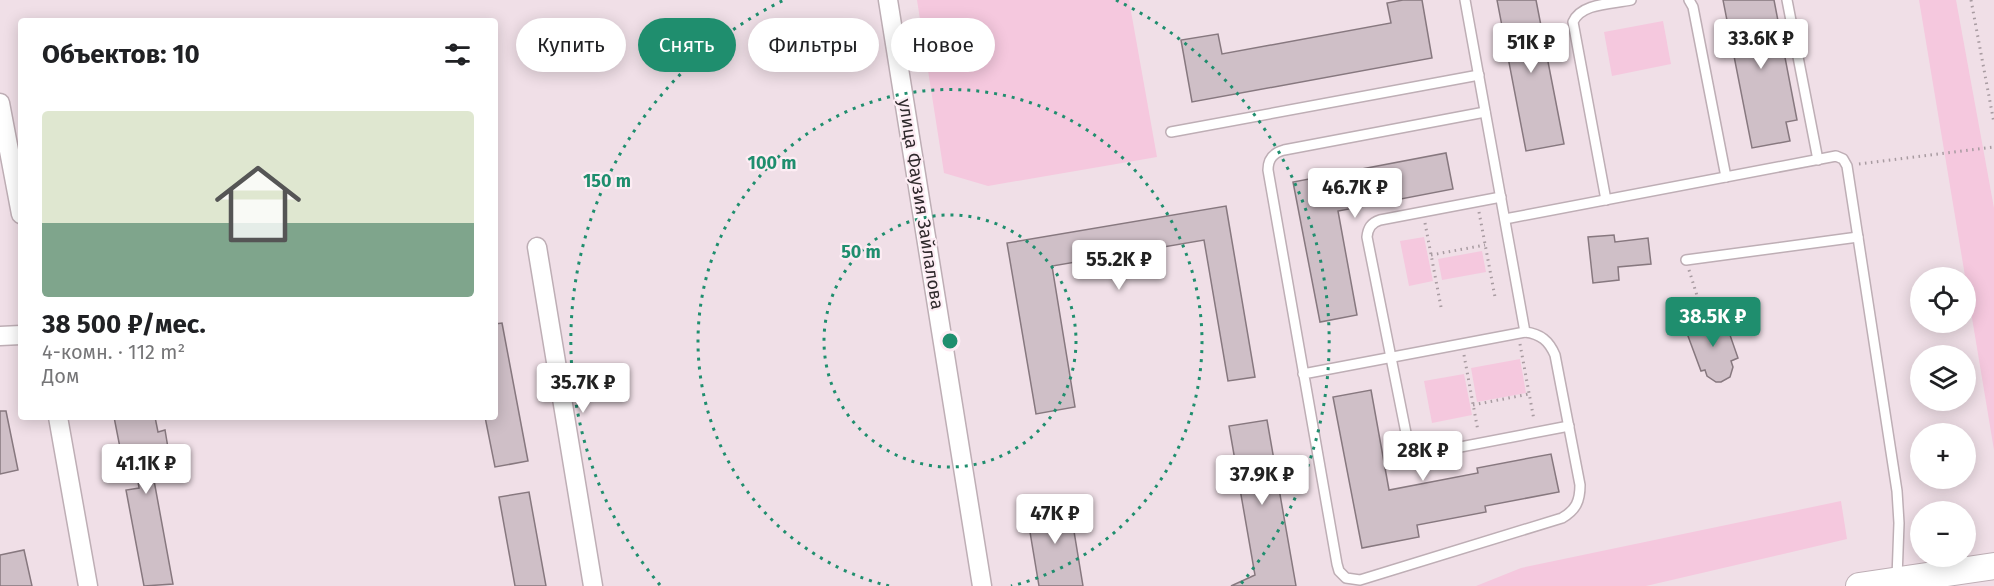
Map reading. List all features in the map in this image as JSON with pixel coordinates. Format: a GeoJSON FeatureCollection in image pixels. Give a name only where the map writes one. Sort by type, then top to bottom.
{"type":"FeatureCollection","features":[{"type":"Feature","properties":{"kind":"main road"},"geometry":{"type":"LineString","coordinates":[[1859,586],[1897,583],[1994,566]]}},
{"type":"Feature","properties":{"kind":"street","name":"улица Фаузия Зайлалова"},"geometry":{"type":"LineString","coordinates":[[888,0],[982,586]]}},
{"type":"Feature","properties":{"kind":"street"},"geometry":{"type":"LineString","coordinates":[[0,103],[18,198]]}},
{"type":"Feature","properties":{"kind":"street"},"geometry":{"type":"LineString","coordinates":[[537,247],[593,586]]}},
{"type":"Feature","properties":{"kind":"street"},"geometry":{"type":"LineString","coordinates":[[0,336],[18,335]]}},
{"type":"Feature","properties":{"kind":"street"},"geometry":{"type":"LineString","coordinates":[[59,420],[88,586]]}},
{"type":"Feature","properties":{"kind":"lane"},"geometry":{"type":"LineString","coordinates":[[1465,0],[1505,219],[1522,333]]}},
{"type":"Feature","properties":{"kind":"lane"},"geometry":{"type":"LineString","coordinates":[[1606,200],[1573,22],[1578,13],[1587,8],[1630,0]]}},
{"type":"Feature","properties":{"kind":"lane"},"geometry":{"type":"LineString","coordinates":[[1689,0],[1693,7],[1726,177]]}},
{"type":"Feature","properties":{"kind":"lane"},"geometry":{"type":"LineString","coordinates":[[1787,0],[1818,160]]}},
{"type":"Feature","properties":{"kind":"lane"},"geometry":{"type":"LineString","coordinates":[[1171,132],[1479,75]]}},
{"type":"Feature","properties":{"kind":"lane"},"geometry":{"type":"LineString","coordinates":[[1303,374],[1522,333],[1543,337],[1550,344],[1555,355],[1569,426],[1580,485],[1580,498],[1576,507],[1562,518],[1352,580],[1342,575],[1337,564],[1303,374],[1268,170],[1270,159],[1278,151],[1485,111]]}},
{"type":"Feature","properties":{"kind":"lane"},"geometry":{"type":"LineString","coordinates":[[1505,219],[1836,156],[1843,159],[1847,166],[1897,491],[1899,523],[1897,583]]}},
{"type":"Feature","properties":{"kind":"lane"},"geometry":{"type":"LineString","coordinates":[[1501,197],[1376,221],[1368,231],[1367,237],[1406,438],[1411,448],[1424,454],[1569,426]]}},
{"type":"Feature","properties":{"kind":"lane"},"geometry":{"type":"LineString","coordinates":[[1686,260],[1858,237]]}},
{"type":"Feature","properties":{"kind":"path"},"geometry":{"type":"LineString","coordinates":[[1971,0],[1994,123]]}},
{"type":"Feature","properties":{"kind":"path"},"geometry":{"type":"LineString","coordinates":[[1847,166],[1994,147]]}},
{"type":"Feature","properties":{"kind":"path"},"geometry":{"type":"LineString","coordinates":[[1477,201],[1495,297]]}},
{"type":"Feature","properties":{"kind":"path"},"geometry":{"type":"LineString","coordinates":[[1423,212],[1441,307]]}},
{"type":"Feature","properties":{"kind":"path"},"geometry":{"type":"LineString","coordinates":[[1431,255],[1485,245]]}},
{"type":"Feature","properties":{"kind":"path"},"geometry":{"type":"LineString","coordinates":[[1686,260],[1705,321]]}},
{"type":"Feature","properties":{"kind":"path"},"geometry":{"type":"LineString","coordinates":[[1522,333],[1537,432]]}},
{"type":"Feature","properties":{"kind":"path"},"geometry":{"type":"LineString","coordinates":[[1462,344],[1481,443]]}},
{"type":"Feature","properties":{"kind":"path"},"geometry":{"type":"LineString","coordinates":[[1473,405],[1530,394]]}},
{"type":"Feature","properties":{"kind":"shaded area"},"geometry":{"type":"Polygon","coordinates":[[[917,0],[1129,0],[1157,157],[988,186],[944,173],[928,72],[995,72],[995,18],[920,18],[917,0]]]}},
{"type":"Feature","properties":{"kind":"shaded area"},"geometry":{"type":"Polygon","coordinates":[[[1919,0],[1956,0],[1994,208],[1994,450],[1974,333],[1976,267],[1964,267],[1919,0]]]}},
{"type":"Feature","properties":{"kind":"shaded area"},"geometry":{"type":"Polygon","coordinates":[[[1663,21],[1671,64],[1612,76],[1604,32],[1663,21]]]}},
{"type":"Feature","properties":{"kind":"shaded area"},"geometry":{"type":"Polygon","coordinates":[[[1424,237],[1433,281],[1409,286],[1400,241],[1424,237]]]}},
{"type":"Feature","properties":{"kind":"shaded area"},"geometry":{"type":"Polygon","coordinates":[[[1482,251],[1486,272],[1442,280],[1438,259],[1482,251]]]}},
{"type":"Feature","properties":{"kind":"shaded area"},"geometry":{"type":"Polygon","coordinates":[[[1520,359],[1526,393],[1477,402],[1471,368],[1520,359]]]}},
{"type":"Feature","properties":{"kind":"shaded area"},"geometry":{"type":"Polygon","coordinates":[[[1464,374],[1472,415],[1432,423],[1424,381],[1464,374]]]}},
{"type":"Feature","properties":{"kind":"shaded area"},"geometry":{"type":"Polygon","coordinates":[[[1841,501],[1847,539],[1646,586],[1476,586],[1521,568],[1841,501]]]}},
{"type":"Feature","properties":{"kind":"building"},"geometry":{"type":"Polygon","coordinates":[[[1422,0],[1432,58],[1192,102],[1181,40],[1218,34],[1222,54],[1391,23],[1387,3],[1422,0]]]}},
{"type":"Feature","properties":{"kind":"building"},"geometry":{"type":"Polygon","coordinates":[[[1497,0],[1536,0],[1564,144],[1526,151],[1497,0]]]}},
{"type":"Feature","properties":{"kind":"building"},"geometry":{"type":"Polygon","coordinates":[[[1723,0],[1774,0],[1797,120],[1786,122],[1790,141],[1752,148],[1723,0]]]}},
{"type":"Feature","properties":{"kind":"building"},"geometry":{"type":"Polygon","coordinates":[[[1446,153],[1453,189],[1338,211],[1357,315],[1320,322],[1293,182],[1446,153]]]}},
{"type":"Feature","properties":{"kind":"building"},"geometry":{"type":"Polygon","coordinates":[[[1226,206],[1255,377],[1228,381],[1204,240],[1052,266],[1075,407],[1036,414],[1007,243],[1226,206]]]}},
{"type":"Feature","properties":{"kind":"building"},"geometry":{"type":"Polygon","coordinates":[[[1614,235],[1615,242],[1648,238],[1651,264],[1618,267],[1619,280],[1593,283],[1588,237],[1614,235]]]}},
{"type":"Feature","properties":{"kind":"building"},"geometry":{"type":"Polygon","coordinates":[[[1723,315],[1738,358],[1731,361],[1733,367],[1730,377],[1716,382],[1707,376],[1705,370],[1701,371],[1685,328],[1723,315]]]}},
{"type":"Feature","properties":{"kind":"building"},"geometry":{"type":"Polygon","coordinates":[[[502,323],[528,461],[495,467],[486,420],[498,420],[498,324],[502,323]]]}},
{"type":"Feature","properties":{"kind":"building"},"geometry":{"type":"Polygon","coordinates":[[[1371,390],[1389,490],[1478,473],[1477,468],[1551,454],[1559,492],[1485,506],[1486,512],[1417,525],[1419,537],[1362,548],[1333,397],[1371,390]]]}},
{"type":"Feature","properties":{"kind":"building"},"geometry":{"type":"Polygon","coordinates":[[[0,411],[6,411],[18,470],[0,474],[0,411]]]}},
{"type":"Feature","properties":{"kind":"building"},"geometry":{"type":"Polygon","coordinates":[[[115,420],[156,420],[158,432],[165,430],[170,460],[151,464],[173,584],[144,586],[126,490],[139,488],[134,456],[122,458],[115,420]]]}},
{"type":"Feature","properties":{"kind":"building"},"geometry":{"type":"Polygon","coordinates":[[[1267,420],[1296,586],[1231,586],[1255,575],[1229,426],[1267,420]]]}},
{"type":"Feature","properties":{"kind":"building"},"geometry":{"type":"Polygon","coordinates":[[[529,492],[546,586],[515,586],[499,497],[529,492]]]}},
{"type":"Feature","properties":{"kind":"building"},"geometry":{"type":"Polygon","coordinates":[[[1069,501],[1083,586],[1039,586],[1026,508],[1069,501]]]}},
{"type":"Feature","properties":{"kind":"building"},"geometry":{"type":"Polygon","coordinates":[[[24,550],[32,586],[0,586],[0,555],[24,550]]]}}]}
